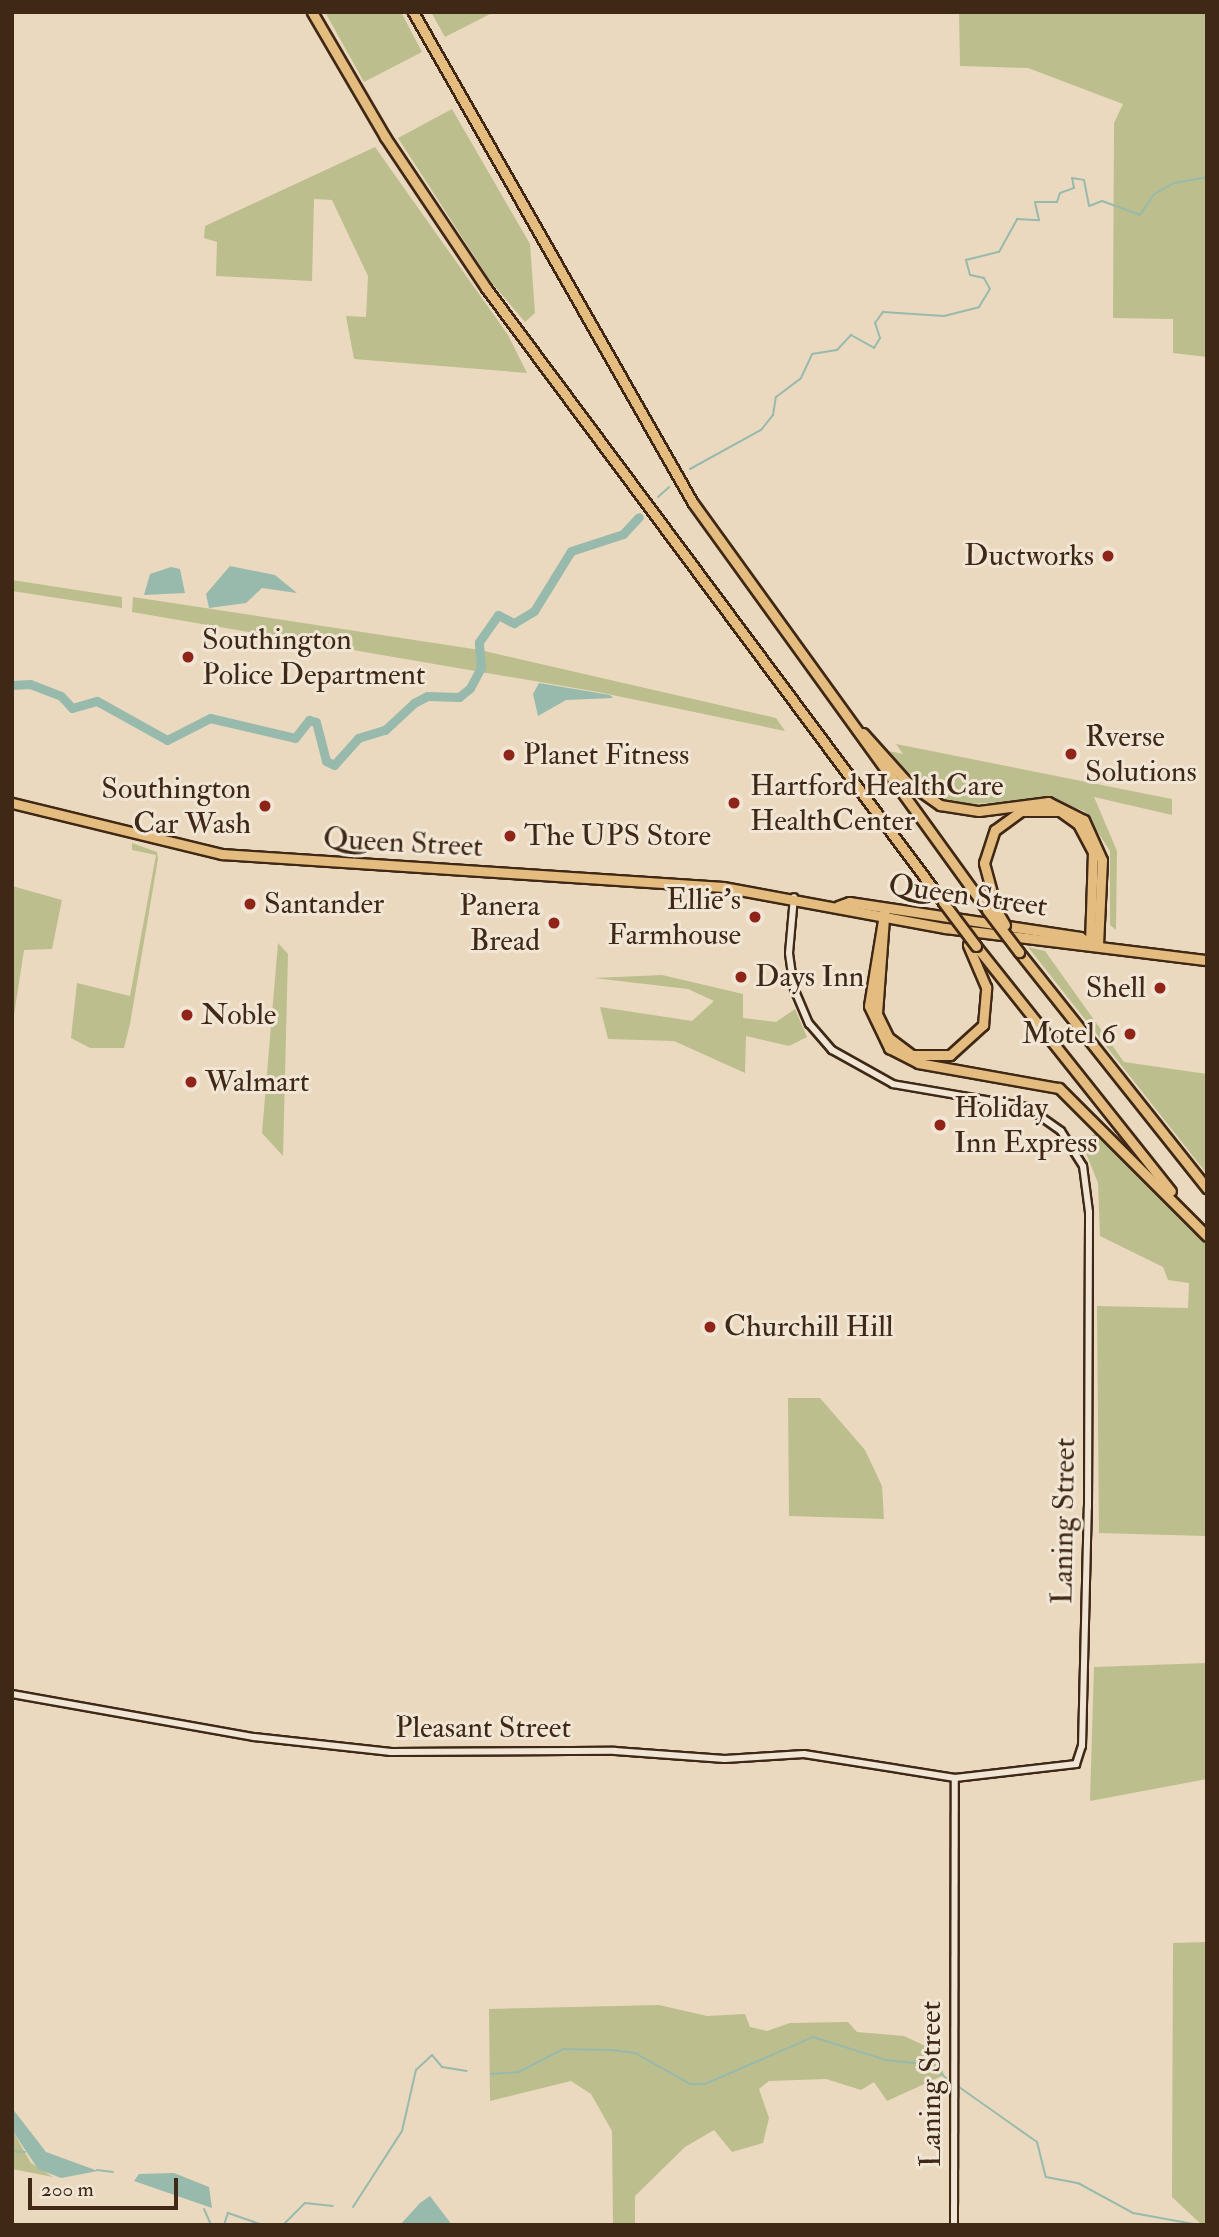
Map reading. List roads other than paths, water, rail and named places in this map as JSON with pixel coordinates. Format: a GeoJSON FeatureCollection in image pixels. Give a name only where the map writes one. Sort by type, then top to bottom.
{"type":"FeatureCollection","features":[{"type":"Feature","properties":{"kind":"highway"},"geometry":{"type":"LineString","coordinates":[[312,12],[444,228],[943,902],[972,946],[1087,1093],[1207,1229]]}},
{"type":"Feature","properties":{"kind":"highway"},"geometry":{"type":"LineString","coordinates":[[413,12],[669,464],[813,675],[855,727],[923,796],[949,807],[979,811],[1048,802],[1084,820],[1102,860],[1094,944]]}},
{"type":"Feature","properties":{"kind":"highway"},"geometry":{"type":"LineString","coordinates":[[855,727],[875,758],[992,910],[1019,951],[1207,1188]]}},
{"type":"Feature","properties":{"kind":"highway","name":"Queen Street"},"geometry":{"type":"LineString","coordinates":[[12,803],[222,854],[590,875],[794,897],[838,906],[1207,960]]}},
{"type":"Feature","properties":{"kind":"highway"},"geometry":{"type":"LineString","coordinates":[[992,910],[984,863],[995,830],[1021,811],[1060,811],[1079,824],[1093,852],[1094,944]]}},
{"type":"Feature","properties":{"kind":"highway"},"geometry":{"type":"LineString","coordinates":[[885,913],[877,1014],[888,1037],[912,1055],[950,1055],[983,1025],[986,987],[972,946]]}},
{"type":"Feature","properties":{"kind":"highway"},"geometry":{"type":"LineString","coordinates":[[885,913],[869,1006],[889,1048],[918,1063],[1059,1087],[1207,1236]]}},
{"type":"Feature","properties":{"kind":"street","name":"Laning Street"},"geometry":{"type":"LineString","coordinates":[[794,897],[789,953],[794,989],[809,1024],[832,1050],[890,1083],[1009,1100],[1036,1112],[1068,1139],[1088,1188],[1082,1754],[1064,1769],[955,1778],[954,2225]]}},
{"type":"Feature","properties":{"kind":"street","name":"Pleasant Street"},"geometry":{"type":"LineString","coordinates":[[12,1693],[254,1737],[391,1752],[615,1751],[725,1759],[804,1754],[955,1778]]}},
{"type":"Feature","properties":{"kind":"waterway"},"geometry":{"type":"LineString","coordinates":[[690,469],[761,430],[773,415],[776,397],[801,378],[812,354],[837,350],[851,335],[874,348],[880,338],[875,323],[883,312],[944,316],[979,307],[990,289],[984,278],[970,275],[966,260],[999,252],[1017,219],[1039,220],[1035,202],[1057,202],[1060,193],[1074,188],[1072,178],[1084,180],[1089,206],[1102,201],[1140,215],[1154,194],[1174,183],[1207,177]]}},
{"type":"Feature","properties":{"kind":"waterway"},"geometry":{"type":"LineString","coordinates":[[658,497],[669,487]]}},
{"type":"Feature","properties":{"kind":"waterway"},"geometry":{"type":"LineString","coordinates":[[12,685],[30,684],[61,696],[72,708],[97,701],[167,740],[210,718],[295,738],[309,720],[316,722],[326,761],[334,765],[358,738],[385,730],[414,703],[427,696],[459,697],[470,688],[481,667],[479,642],[498,615],[514,623],[534,611],[571,551],[623,534],[639,517]]}},
{"type":"Feature","properties":{"kind":"waterway"},"geometry":{"type":"LineString","coordinates":[[491,2074],[519,2072],[563,2049],[611,2050],[635,2053],[690,2084],[705,2084],[813,2037],[886,2060],[932,2065],[946,2078]]}},
{"type":"Feature","properties":{"kind":"waterway"},"geometry":{"type":"LineString","coordinates":[[353,2207],[402,2131],[416,2070],[432,2055],[442,2067],[467,2071]]}},
{"type":"Feature","properties":{"kind":"waterway"},"geometry":{"type":"LineString","coordinates":[[959,2087],[1037,2142],[1046,2177],[1078,2183],[1133,2213],[1199,2225]]}},
{"type":"Feature","properties":{"kind":"waterway"},"geometry":{"type":"LineString","coordinates":[[12,2151],[25,2152]]}},
{"type":"Feature","properties":{"kind":"waterway"},"geometry":{"type":"LineString","coordinates":[[97,2170],[113,2172]]}},
{"type":"Feature","properties":{"kind":"waterway"},"geometry":{"type":"LineString","coordinates":[[283,2225],[305,2203],[333,2206]]}},
{"type":"Feature","properties":{"kind":"waterway"},"geometry":{"type":"LineString","coordinates":[[204,2209],[211,2225]]}},
{"type":"Feature","properties":{"kind":"waterway"},"geometry":{"type":"LineString","coordinates":[[224,2225],[228,2213],[262,2225]]}},
{"type":"Feature","properties":{"kind":"place","name":"Ductworks"},"geometry":{"type":"Point","coordinates":[1108,556]}},
{"type":"Feature","properties":{"kind":"place","name":"Southington Police Department"},"geometry":{"type":"Point","coordinates":[188,657]}},
{"type":"Feature","properties":{"kind":"place","name":"Rverse Solutions"},"geometry":{"type":"Point","coordinates":[1071,754]}},
{"type":"Feature","properties":{"kind":"place","name":"Planet Fitness"},"geometry":{"type":"Point","coordinates":[509,755]}},
{"type":"Feature","properties":{"kind":"place","name":"Hartford HealthCare HealthCenter"},"geometry":{"type":"Point","coordinates":[734,803]}},
{"type":"Feature","properties":{"kind":"place","name":"Southington Car Wash"},"geometry":{"type":"Point","coordinates":[265,806]}},
{"type":"Feature","properties":{"kind":"place","name":"The UPS Store"},"geometry":{"type":"Point","coordinates":[510,836]}},
{"type":"Feature","properties":{"kind":"place","name":"Santander"},"geometry":{"type":"Point","coordinates":[250,904]}},
{"type":"Feature","properties":{"kind":"place","name":"Ellie's Farmhouse"},"geometry":{"type":"Point","coordinates":[755,917]}},
{"type":"Feature","properties":{"kind":"place","name":"Panera Bread"},"geometry":{"type":"Point","coordinates":[554,923]}},
{"type":"Feature","properties":{"kind":"place","name":"Days Inn"},"geometry":{"type":"Point","coordinates":[741,977]}},
{"type":"Feature","properties":{"kind":"place","name":"Shell"},"geometry":{"type":"Point","coordinates":[1160,988]}},
{"type":"Feature","properties":{"kind":"place","name":"Noble"},"geometry":{"type":"Point","coordinates":[187,1015]}},
{"type":"Feature","properties":{"kind":"place","name":"Motel 6"},"geometry":{"type":"Point","coordinates":[1130,1034]}},
{"type":"Feature","properties":{"kind":"place","name":"Walmart"},"geometry":{"type":"Point","coordinates":[191,1082]}},
{"type":"Feature","properties":{"kind":"place","name":"Holiday Inn Express"},"geometry":{"type":"Point","coordinates":[940,1125]}},
{"type":"Feature","properties":{"kind":"place","name":"Churchill Hill"},"geometry":{"type":"Point","coordinates":[710,1327]}}]}
